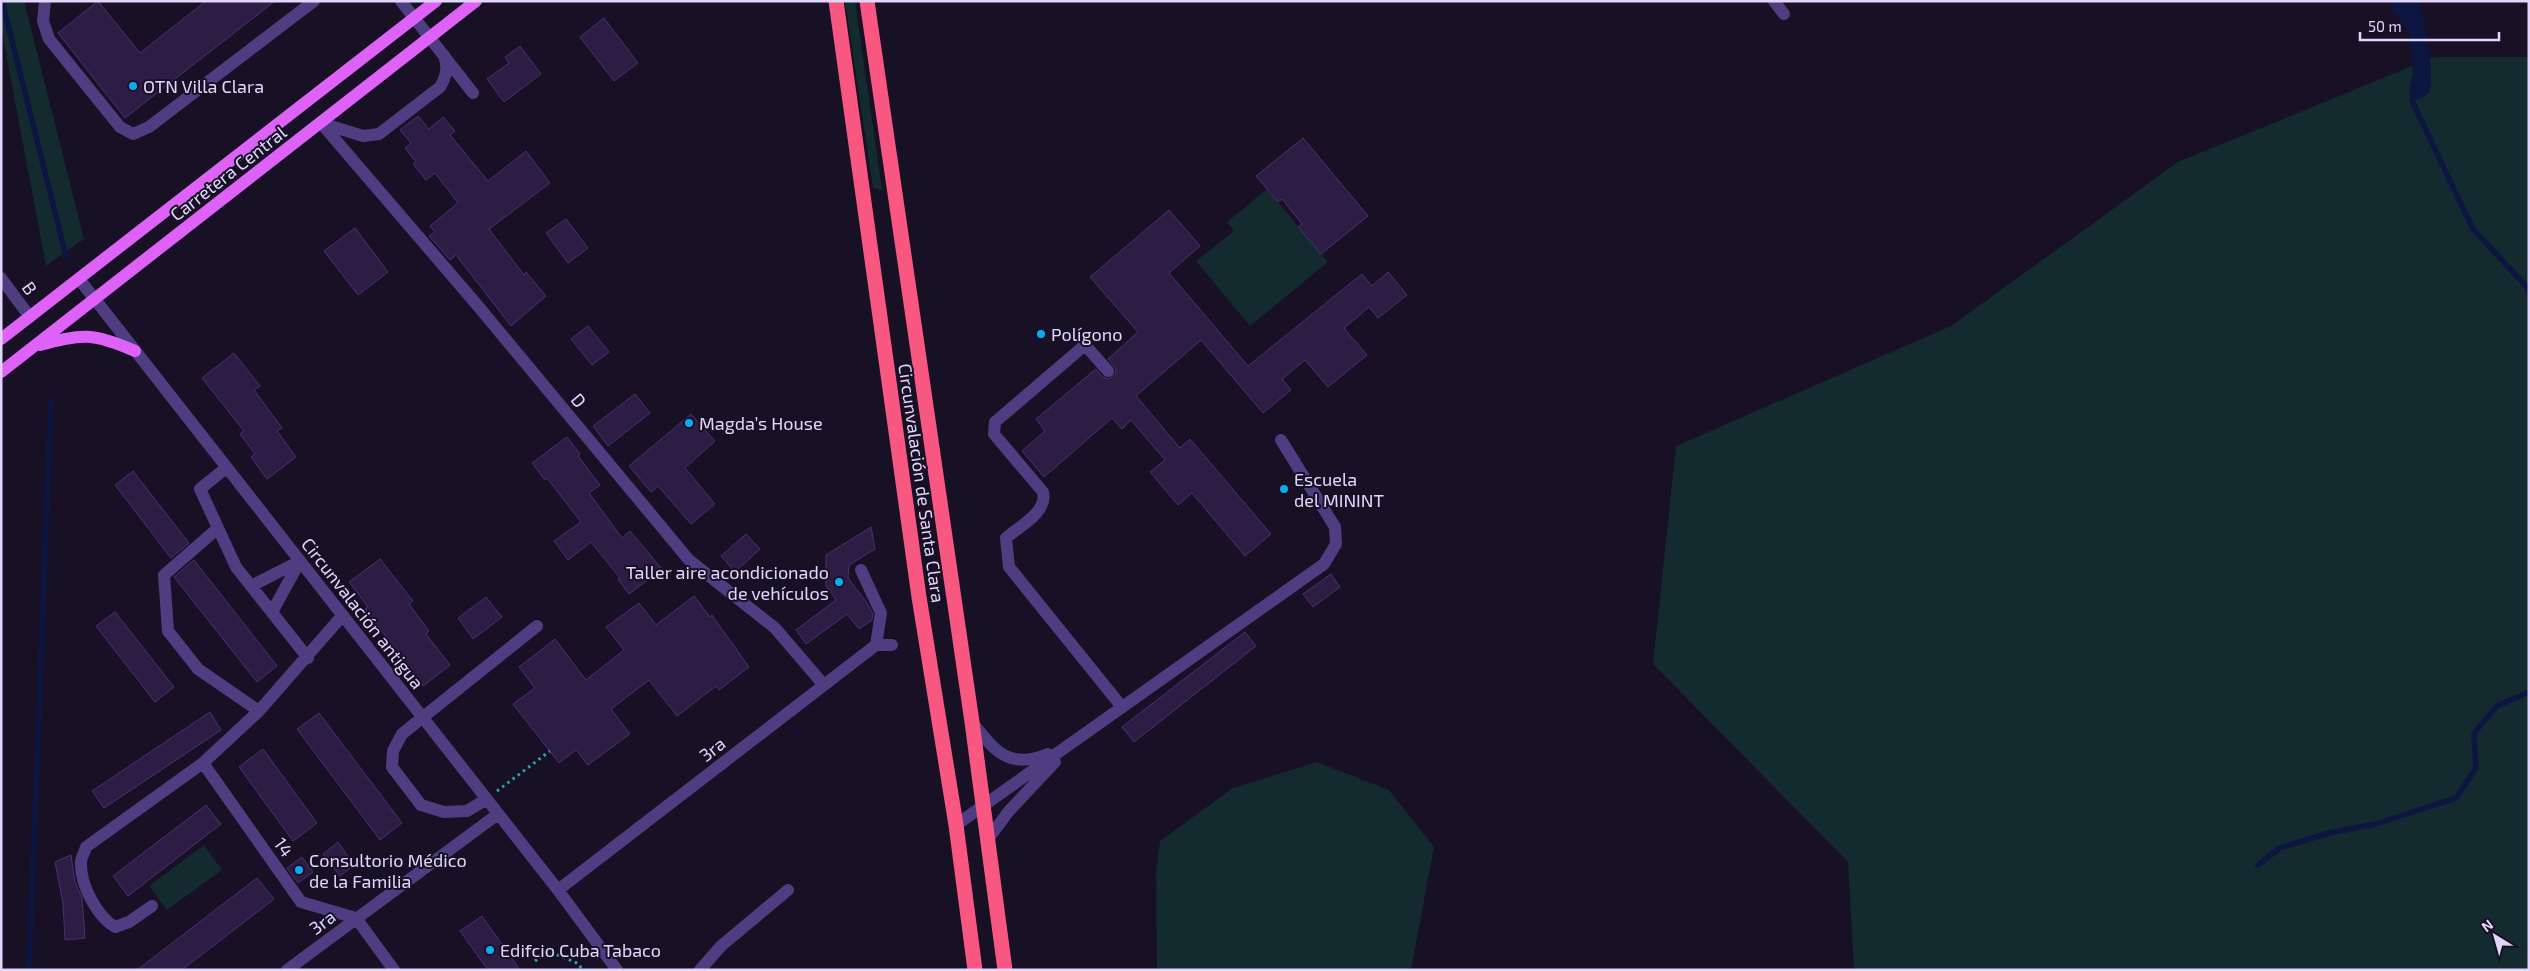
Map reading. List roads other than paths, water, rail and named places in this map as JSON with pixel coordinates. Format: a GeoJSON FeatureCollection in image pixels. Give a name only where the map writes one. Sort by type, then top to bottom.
{"type":"FeatureCollection","features":[{"type":"Feature","properties":{"kind":"highway","name":"Circunvalación de Santa Clara"},"geometry":{"type":"LineString","coordinates":[[836,1],[919,597],[956,825],[974,970]]}},
{"type":"Feature","properties":{"kind":"highway","name":"Circunvalación de Santa Clara"},"geometry":{"type":"LineString","coordinates":[[867,1],[972,722],[1005,970]]}},
{"type":"Feature","properties":{"kind":"main road","name":"Carretera Central"},"geometry":{"type":"LineString","coordinates":[[1,339],[436,1]]}},
{"type":"Feature","properties":{"kind":"main road","name":"Carretera Central"},"geometry":{"type":"LineString","coordinates":[[1,372],[476,1]]}},
{"type":"Feature","properties":{"kind":"main road"},"geometry":{"type":"LineString","coordinates":[[33,347],[74,336],[107,339],[135,351]]}},
{"type":"Feature","properties":{"kind":"street"},"geometry":{"type":"LineString","coordinates":[[45,1],[43,21],[48,39],[120,127],[133,134],[149,127],[314,1]]}},
{"type":"Feature","properties":{"kind":"street"},"geometry":{"type":"LineString","coordinates":[[402,1],[473,93]]}},
{"type":"Feature","properties":{"kind":"street"},"geometry":{"type":"LineString","coordinates":[[1774,1],[1784,14]]}},
{"type":"Feature","properties":{"kind":"street"},"geometry":{"type":"LineString","coordinates":[[322,123],[363,136],[379,134],[440,87],[446,77],[447,66],[444,55]]}},
{"type":"Feature","properties":{"kind":"street","name":"D"},"geometry":{"type":"LineString","coordinates":[[322,123],[478,306],[689,560],[775,628],[823,684]]}},
{"type":"Feature","properties":{"kind":"street","name":"B"},"geometry":{"type":"LineString","coordinates":[[1,278],[30,317]]}},
{"type":"Feature","properties":{"kind":"street","name":"Circunvalación antigua"},"geometry":{"type":"LineString","coordinates":[[79,279],[558,890],[617,970]]}},
{"type":"Feature","properties":{"kind":"street"},"geometry":{"type":"LineString","coordinates":[[1108,371],[1085,345],[995,422],[994,434],[1043,492],[1045,500],[1041,508],[1006,538],[1009,567],[1122,707]]}},
{"type":"Feature","properties":{"kind":"street"},"geometry":{"type":"LineString","coordinates":[[956,825],[1324,564],[1336,544],[1335,526],[1280,440]]}},
{"type":"Feature","properties":{"kind":"street"},"geometry":{"type":"LineString","coordinates":[[226,468],[200,489],[217,529],[236,567],[308,658]]}},
{"type":"Feature","properties":{"kind":"street"},"geometry":{"type":"LineString","coordinates":[[217,529],[164,575],[168,631],[198,669],[259,711]]}},
{"type":"Feature","properties":{"kind":"street"},"geometry":{"type":"LineString","coordinates":[[251,586],[300,561]]}},
{"type":"Feature","properties":{"kind":"street"},"geometry":{"type":"LineString","coordinates":[[272,612],[300,561]]}},
{"type":"Feature","properties":{"kind":"street"},"geometry":{"type":"LineString","coordinates":[[861,570],[881,613],[876,646],[892,645]]}},
{"type":"Feature","properties":{"kind":"street"},"geometry":{"type":"LineString","coordinates":[[152,906],[129,922],[115,927],[105,921],[87,890],[81,862],[86,847],[203,763],[259,711],[308,658],[342,616]]}},
{"type":"Feature","properties":{"kind":"street"},"geometry":{"type":"LineString","coordinates":[[487,799],[466,811],[444,812],[421,805],[392,767],[393,751],[402,734],[538,626]]}},
{"type":"Feature","properties":{"kind":"street","name":"3ra"},"geometry":{"type":"LineString","coordinates":[[558,890],[823,684],[876,646]]}},
{"type":"Feature","properties":{"kind":"street"},"geometry":{"type":"LineString","coordinates":[[972,722],[994,749],[1003,756],[1016,760],[1034,760],[1072,743]]}},
{"type":"Feature","properties":{"kind":"street"},"geometry":{"type":"LineString","coordinates":[[988,839],[1009,810],[1072,743]]}},
{"type":"Feature","properties":{"kind":"street","name":"14"},"geometry":{"type":"LineString","coordinates":[[203,763],[301,902],[356,918]]}},
{"type":"Feature","properties":{"kind":"street","name":"3ra"},"geometry":{"type":"LineString","coordinates":[[287,970],[498,814]]}},
{"type":"Feature","properties":{"kind":"street"},"geometry":{"type":"LineString","coordinates":[[700,970],[721,946],[788,890]]}},
{"type":"Feature","properties":{"kind":"street"},"geometry":{"type":"LineString","coordinates":[[356,918],[394,970]]}},
{"type":"Feature","properties":{"kind":"waterway"},"geometry":{"type":"LineString","coordinates":[[2,1],[66,256]]}},
{"type":"Feature","properties":{"kind":"waterway"},"geometry":{"type":"LineString","coordinates":[[2414,95],[2412,101],[2473,229],[2526,286],[2529,293]]}},
{"type":"Feature","properties":{"kind":"waterway"},"geometry":{"type":"LineString","coordinates":[[29,970],[51,400]]}},
{"type":"Feature","properties":{"kind":"waterway"},"geometry":{"type":"LineString","coordinates":[[2258,865],[2280,848],[2329,833],[2376,824],[2456,798],[2476,768],[2474,733],[2497,706],[2529,692]]}},
{"type":"Feature","properties":{"kind":"place","name":"OTN Villa Clara"},"geometry":{"type":"Point","coordinates":[133,86]}},
{"type":"Feature","properties":{"kind":"place","name":"Polígono"},"geometry":{"type":"Point","coordinates":[1041,334]}},
{"type":"Feature","properties":{"kind":"place","name":"Magda’s House"},"geometry":{"type":"Point","coordinates":[689,423]}},
{"type":"Feature","properties":{"kind":"place","name":"Escuela del MININT"},"geometry":{"type":"Point","coordinates":[1284,489]}},
{"type":"Feature","properties":{"kind":"place","name":"Taller aire acondicionado de vehículos"},"geometry":{"type":"Point","coordinates":[839,582]}},
{"type":"Feature","properties":{"kind":"place","name":"Consultorio Médico de la Familia"},"geometry":{"type":"Point","coordinates":[299,870]}},
{"type":"Feature","properties":{"kind":"place","name":"Edifcio Cuba Tabaco"},"geometry":{"type":"Point","coordinates":[490,950]}}]}
